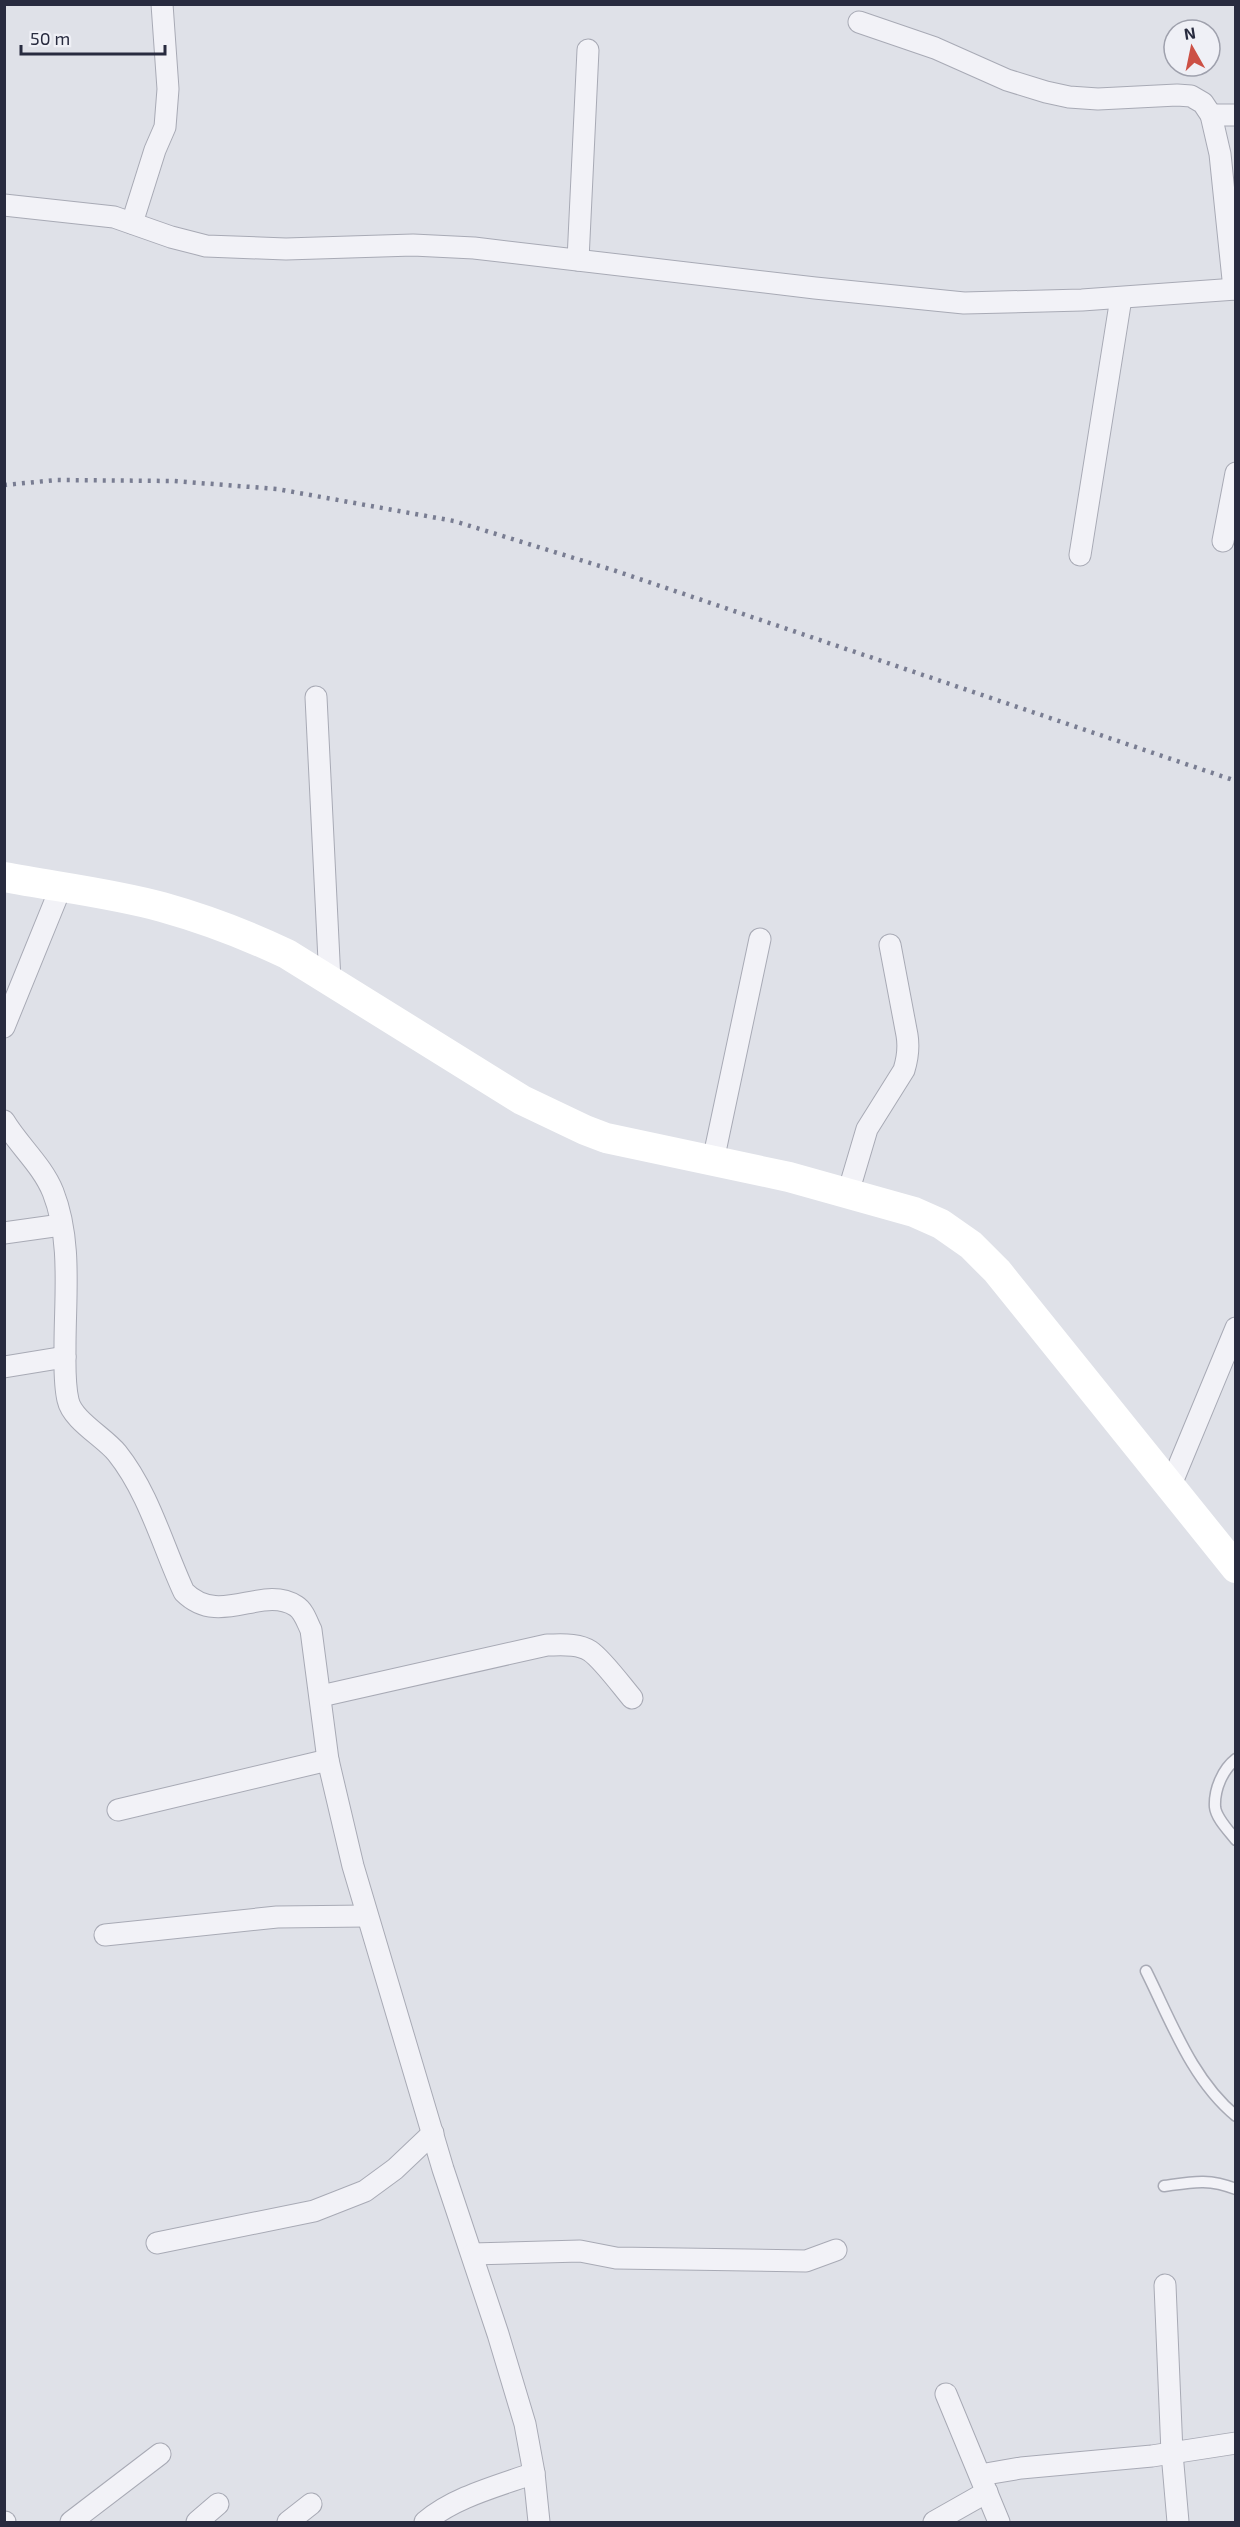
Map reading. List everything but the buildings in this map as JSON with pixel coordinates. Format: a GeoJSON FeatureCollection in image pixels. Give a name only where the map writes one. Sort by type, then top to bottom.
{"type":"FeatureCollection","features":[{"type":"Feature","properties":{"kind":"street"},"geometry":{"type":"LineString","coordinates":[[123,220],[165,127],[168,80],[162,4]]}},
{"type":"Feature","properties":{"kind":"street"},"geometry":{"type":"LineString","coordinates":[[4,205],[84,213],[123,220],[171,237],[206,246],[286,249],[438,245],[964,303],[1121,298],[1235,289],[1220,154],[1211,115],[1203,103],[1191,96],[1098,99],[1069,97],[1046,92],[1007,80],[935,48],[859,22]]}},
{"type":"Feature","properties":{"kind":"street"},"geometry":{"type":"LineString","coordinates":[[578,260],[588,50]]}},
{"type":"Feature","properties":{"kind":"street"},"geometry":{"type":"LineString","coordinates":[[1211,115],[1236,115]]}},
{"type":"Feature","properties":{"kind":"street"},"geometry":{"type":"LineString","coordinates":[[1080,555],[1121,298]]}},
{"type":"Feature","properties":{"kind":"street"},"geometry":{"type":"LineString","coordinates":[[1222,540],[1236,473]]}},
{"type":"Feature","properties":{"kind":"street"},"geometry":{"type":"LineString","coordinates":[[316,697],[330,981]]}},
{"type":"Feature","properties":{"kind":"street"},"geometry":{"type":"LineString","coordinates":[[4,877],[162,907],[247,935],[287,954],[522,1100],[606,1138],[848,1193],[914,1212],[941,1224],[971,1245],[997,1271],[1236,1568]]}},
{"type":"Feature","properties":{"kind":"street"},"geometry":{"type":"LineString","coordinates":[[4,1027],[61,886]]}},
{"type":"Feature","properties":{"kind":"street"},"geometry":{"type":"LineString","coordinates":[[713,1161],[760,939]]}},
{"type":"Feature","properties":{"kind":"street"},"geometry":{"type":"LineString","coordinates":[[848,1193],[867,1129],[904,1070],[907,1061],[909,1048],[890,945]]}},
{"type":"Feature","properties":{"kind":"street"},"geometry":{"type":"LineString","coordinates":[[4,1121],[24,1146],[52,1192],[61,1225],[65,1252],[65,1357],[68,1403],[76,1416],[117,1453],[134,1479],[184,1592],[203,1606],[215,1607],[273,1600],[297,1606],[304,1614],[311,1630],[328,1760],[367,1916],[432,2133],[525,2424],[534,2473],[539,2523]]}},
{"type":"Feature","properties":{"kind":"street"},"geometry":{"type":"LineString","coordinates":[[4,1233],[61,1225]]}},
{"type":"Feature","properties":{"kind":"street"},"geometry":{"type":"LineString","coordinates":[[1170,1487],[1236,1328]]}},
{"type":"Feature","properties":{"kind":"street"},"geometry":{"type":"LineString","coordinates":[[4,1367],[65,1357]]}},
{"type":"Feature","properties":{"kind":"street"},"geometry":{"type":"LineString","coordinates":[[321,1696],[547,1645],[560,1645],[590,1650],[632,1698]]}},
{"type":"Feature","properties":{"kind":"street"},"geometry":{"type":"LineString","coordinates":[[118,1809],[328,1760]]}},
{"type":"Feature","properties":{"kind":"street"},"geometry":{"type":"LineString","coordinates":[[105,1935],[277,1917],[367,1916]]}},
{"type":"Feature","properties":{"kind":"street"},"geometry":{"type":"LineString","coordinates":[[157,2243],[314,2211],[364,2191],[395,2169],[432,2133]]}},
{"type":"Feature","properties":{"kind":"street"},"geometry":{"type":"LineString","coordinates":[[472,2254],[580,2251],[616,2258],[806,2261],[836,2250]]}},
{"type":"Feature","properties":{"kind":"street"},"geometry":{"type":"LineString","coordinates":[[1165,2285],[1172,2453],[1178,2523]]}},
{"type":"Feature","properties":{"kind":"street"},"geometry":{"type":"LineString","coordinates":[[946,2394],[999,2523]]}},
{"type":"Feature","properties":{"kind":"street"},"geometry":{"type":"LineString","coordinates":[[934,2523],[983,2484],[1021,2468],[1172,2453],[1236,2443]]}},
{"type":"Feature","properties":{"kind":"street"},"geometry":{"type":"LineString","coordinates":[[71,2523],[160,2454]]}},
{"type":"Feature","properties":{"kind":"street"},"geometry":{"type":"LineString","coordinates":[[425,2523],[434,2514],[481,2492],[534,2473]]}},
{"type":"Feature","properties":{"kind":"street"},"geometry":{"type":"LineString","coordinates":[[196,2523],[218,2504]]}},
{"type":"Feature","properties":{"kind":"street"},"geometry":{"type":"LineString","coordinates":[[288,2523],[311,2504]]}},
{"type":"Feature","properties":{"kind":"lane"},"geometry":{"type":"LineString","coordinates":[[1236,1759],[1226,1766],[1219,1783],[1215,1808],[1236,1840]]}},
{"type":"Feature","properties":{"kind":"lane"},"geometry":{"type":"LineString","coordinates":[[1146,1971],[1192,2064],[1223,2106],[1236,2116]]}},
{"type":"Feature","properties":{"kind":"lane"},"geometry":{"type":"LineString","coordinates":[[1164,2186],[1202,2180],[1236,2188]]}},
{"type":"Feature","properties":{"kind":"railway"},"geometry":{"type":"LineString","coordinates":[[4,485],[57,480],[174,481],[277,489],[454,521],[616,571],[1236,781]]}}]}
